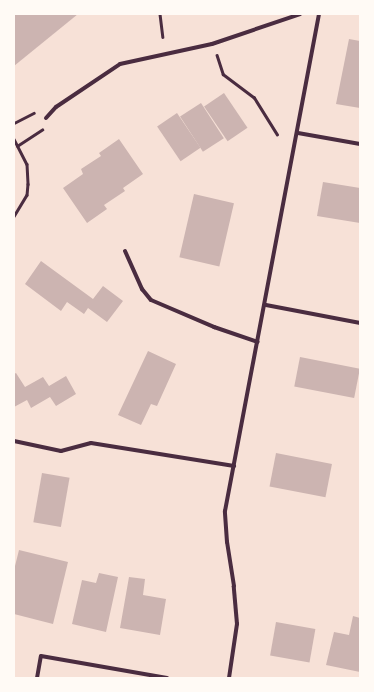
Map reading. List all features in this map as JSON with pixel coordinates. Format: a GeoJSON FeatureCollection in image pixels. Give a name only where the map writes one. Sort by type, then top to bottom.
{"type":"FeatureCollection","features":[{"type":"Feature","properties":{"kind":"street"},"geometry":{"type":"LineString","coordinates":[[46,118],[56,107],[120,64],[212,44],[300,14]]}},
{"type":"Feature","properties":{"kind":"street"},"geometry":{"type":"LineString","coordinates":[[229,678],[237,624],[234,586],[227,542],[225,511],[266,305],[320,14]]}},
{"type":"Feature","properties":{"kind":"street"},"geometry":{"type":"LineString","coordinates":[[298,133],[360,144]]}},
{"type":"Feature","properties":{"kind":"street"},"geometry":{"type":"LineString","coordinates":[[125,251],[142,289],[151,300],[258,342]]}},
{"type":"Feature","properties":{"kind":"street"},"geometry":{"type":"LineString","coordinates":[[266,305],[360,323]]}},
{"type":"Feature","properties":{"kind":"street"},"geometry":{"type":"LineString","coordinates":[[14,441],[61,451],[91,444],[234,466]]}},
{"type":"Feature","properties":{"kind":"street"},"geometry":{"type":"LineString","coordinates":[[37,678],[41,656],[168,678]]}},
{"type":"Feature","properties":{"kind":"path"},"geometry":{"type":"LineString","coordinates":[[160,14],[163,37]]}},
{"type":"Feature","properties":{"kind":"path"},"geometry":{"type":"LineString","coordinates":[[212,44],[224,74],[254,97],[263,115],[277,134]]}},
{"type":"Feature","properties":{"kind":"path"},"geometry":{"type":"LineString","coordinates":[[14,139],[27,164],[28,184],[27,195],[14,216]]}},
{"type":"Feature","properties":{"kind":"building"},"geometry":{"type":"Polygon","coordinates":[[[14,14],[78,14],[14,66],[14,14]]]}},
{"type":"Feature","properties":{"kind":"building"},"geometry":{"type":"Polygon","coordinates":[[[349,39],[360,41],[360,108],[336,104],[349,39]]]}},
{"type":"Feature","properties":{"kind":"building"},"geometry":{"type":"Polygon","coordinates":[[[224,93],[247,128],[228,141],[204,106],[224,93]]]}},
{"type":"Feature","properties":{"kind":"building"},"geometry":{"type":"Polygon","coordinates":[[[201,103],[224,138],[203,152],[180,117],[201,103]]]}},
{"type":"Feature","properties":{"kind":"building"},"geometry":{"type":"Polygon","coordinates":[[[177,113],[200,148],[181,161],[157,126],[177,113]]]}},
{"type":"Feature","properties":{"kind":"building"},"geometry":{"type":"Polygon","coordinates":[[[119,139],[143,174],[123,188],[125,191],[104,205],[107,209],[87,223],[63,188],[83,174],[81,169],[101,156],[99,153],[119,139]]]}},
{"type":"Feature","properties":{"kind":"building"},"geometry":{"type":"Polygon","coordinates":[[[323,182],[360,188],[360,223],[317,216],[323,182]]]}},
{"type":"Feature","properties":{"kind":"building"},"geometry":{"type":"Polygon","coordinates":[[[194,194],[234,203],[219,267],[179,257],[194,194]]]}},
{"type":"Feature","properties":{"kind":"building"},"geometry":{"type":"Polygon","coordinates":[[[41,261],[93,299],[103,286],[123,301],[107,322],[88,308],[84,314],[67,302],[61,311],[25,284],[41,261]]]}},
{"type":"Feature","properties":{"kind":"building"},"geometry":{"type":"Polygon","coordinates":[[[148,351],[176,364],[157,406],[151,404],[141,425],[118,415],[148,351]]]}},
{"type":"Feature","properties":{"kind":"building"},"geometry":{"type":"Polygon","coordinates":[[[300,357],[360,369],[354,398],[294,386],[300,357]]]}},
{"type":"Feature","properties":{"kind":"building"},"geometry":{"type":"Polygon","coordinates":[[[16,373],[25,387],[43,377],[49,386],[66,376],[76,394],[56,406],[50,397],[31,408],[27,400],[14,407],[14,374],[16,373]]]}},
{"type":"Feature","properties":{"kind":"building"},"geometry":{"type":"Polygon","coordinates":[[[276,453],[332,464],[325,497],[270,486],[276,453]]]}},
{"type":"Feature","properties":{"kind":"building"},"geometry":{"type":"Polygon","coordinates":[[[42,473],[70,478],[61,527],[33,522],[42,473]]]}},
{"type":"Feature","properties":{"kind":"building"},"geometry":{"type":"Polygon","coordinates":[[[19,550],[68,562],[53,624],[14,614],[14,570],[19,550]]]}},
{"type":"Feature","properties":{"kind":"building"},"geometry":{"type":"Polygon","coordinates":[[[99,573],[118,577],[106,632],[72,624],[82,580],[96,583],[99,573]]]}},
{"type":"Feature","properties":{"kind":"building"},"geometry":{"type":"Polygon","coordinates":[[[129,577],[145,579],[143,595],[166,599],[160,635],[120,628],[129,577]]]}},
{"type":"Feature","properties":{"kind":"building"},"geometry":{"type":"Polygon","coordinates":[[[353,616],[360,618],[360,672],[326,665],[334,632],[349,635],[353,616]]]}},
{"type":"Feature","properties":{"kind":"building"},"geometry":{"type":"Polygon","coordinates":[[[276,622],[315,629],[309,662],[270,655],[276,622]]]}}]}
